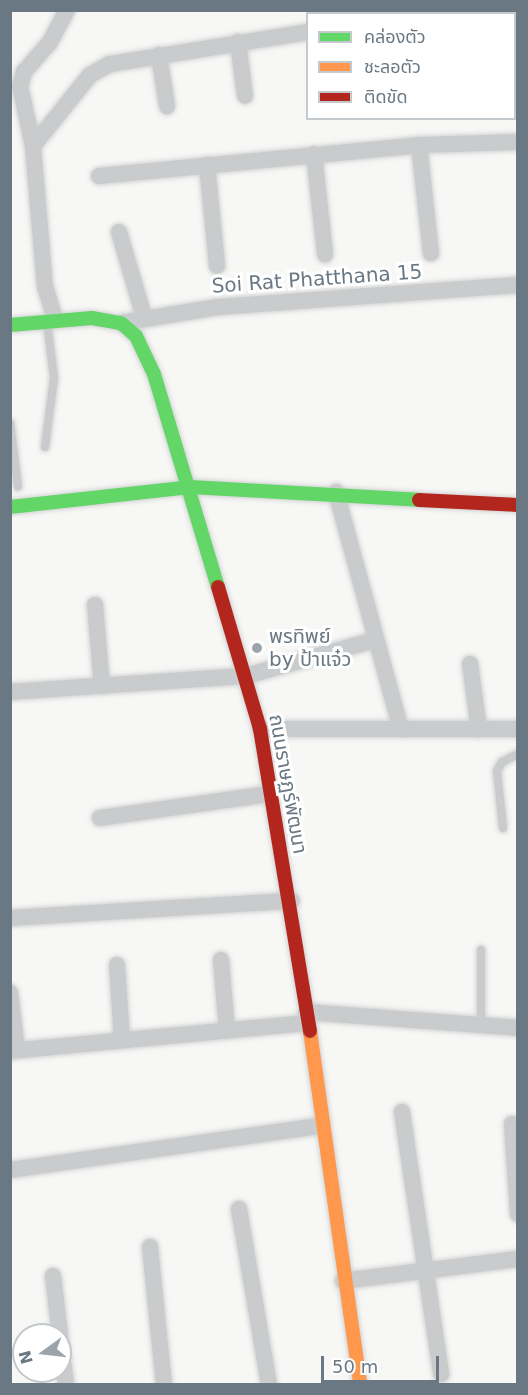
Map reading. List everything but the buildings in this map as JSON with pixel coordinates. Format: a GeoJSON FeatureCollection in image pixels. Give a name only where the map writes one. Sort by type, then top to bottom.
{"type":"FeatureCollection","features":[{"type":"Feature","properties":{"kind":"street"},"geometry":{"type":"LineString","coordinates":[[51,320],[45,287],[33,146],[20,86],[24,72],[50,42],[67,10]]}},
{"type":"Feature","properties":{"kind":"street"},"geometry":{"type":"LineString","coordinates":[[33,146],[98,69],[159,55],[306,32]]}},
{"type":"Feature","properties":{"kind":"street"},"geometry":{"type":"LineString","coordinates":[[238,42],[245,96]]}},
{"type":"Feature","properties":{"kind":"street"},"geometry":{"type":"LineString","coordinates":[[159,55],[166,106]]}},
{"type":"Feature","properties":{"kind":"street"},"geometry":{"type":"LineString","coordinates":[[99,176],[419,145],[518,142]]}},
{"type":"Feature","properties":{"kind":"street"},"geometry":{"type":"LineString","coordinates":[[419,145],[431,253]]}},
{"type":"Feature","properties":{"kind":"street"},"geometry":{"type":"LineString","coordinates":[[314,154],[324,254]]}},
{"type":"Feature","properties":{"kind":"street"},"geometry":{"type":"LineString","coordinates":[[207,165],[218,266]]}},
{"type":"Feature","properties":{"kind":"street"},"geometry":{"type":"LineString","coordinates":[[119,232],[144,317]]}},
{"type":"Feature","properties":{"kind":"street","name":"Soi Rat Phatthana 15"},"geometry":{"type":"LineString","coordinates":[[121,323],[144,317],[518,285]]}},
{"type":"Feature","properties":{"kind":"street"},"geometry":{"type":"LineString","coordinates":[[10,325],[92,318],[121,323]]}},
{"type":"Feature","properties":{"kind":"street","name":"ถนนราษฏร์พัฒนา"},"geometry":{"type":"LineString","coordinates":[[121,323],[136,336],[154,374],[190,487],[260,729],[291,901],[320,1126],[360,1384]]}},
{"type":"Feature","properties":{"kind":"street"},"geometry":{"type":"LineString","coordinates":[[10,507],[190,487],[336,492],[518,505]]}},
{"type":"Feature","properties":{"kind":"street"},"geometry":{"type":"LineString","coordinates":[[336,492],[401,729]]}},
{"type":"Feature","properties":{"kind":"street"},"geometry":{"type":"LineString","coordinates":[[95,605],[102,686]]}},
{"type":"Feature","properties":{"kind":"street"},"geometry":{"type":"LineString","coordinates":[[10,692],[246,676],[375,640]]}},
{"type":"Feature","properties":{"kind":"street"},"geometry":{"type":"LineString","coordinates":[[470,664],[479,729]]}},
{"type":"Feature","properties":{"kind":"street"},"geometry":{"type":"LineString","coordinates":[[260,729],[518,729]]}},
{"type":"Feature","properties":{"kind":"street"},"geometry":{"type":"LineString","coordinates":[[100,818],[270,794]]}},
{"type":"Feature","properties":{"kind":"street"},"geometry":{"type":"LineString","coordinates":[[10,918],[291,901]]}},
{"type":"Feature","properties":{"kind":"street"},"geometry":{"type":"LineString","coordinates":[[221,960],[227,1030]]}},
{"type":"Feature","properties":{"kind":"street"},"geometry":{"type":"LineString","coordinates":[[117,964],[122,1040]]}},
{"type":"Feature","properties":{"kind":"street"},"geometry":{"type":"LineString","coordinates":[[10,993],[14,1051],[227,1030],[307,1018],[481,1024],[518,1028]]}},
{"type":"Feature","properties":{"kind":"street"},"geometry":{"type":"LineString","coordinates":[[402,1112],[441,1374]]}},
{"type":"Feature","properties":{"kind":"street"},"geometry":{"type":"LineString","coordinates":[[512,1124],[518,1214]]}},
{"type":"Feature","properties":{"kind":"street"},"geometry":{"type":"LineString","coordinates":[[10,1170],[320,1126]]}},
{"type":"Feature","properties":{"kind":"street"},"geometry":{"type":"LineString","coordinates":[[239,1209],[269,1384]]}},
{"type":"Feature","properties":{"kind":"street"},"geometry":{"type":"LineString","coordinates":[[150,1247],[164,1384]]}},
{"type":"Feature","properties":{"kind":"street"},"geometry":{"type":"LineString","coordinates":[[343,1281],[518,1259]]}},
{"type":"Feature","properties":{"kind":"street"},"geometry":{"type":"LineString","coordinates":[[53,1276],[58,1323]]}},
{"type":"Feature","properties":{"kind":"lane"},"geometry":{"type":"LineString","coordinates":[[45,447],[54,378],[51,320]]}},
{"type":"Feature","properties":{"kind":"lane"},"geometry":{"type":"LineString","coordinates":[[10,423],[18,487]]}},
{"type":"Feature","properties":{"kind":"lane"},"geometry":{"type":"LineString","coordinates":[[503,828],[497,771],[502,762],[518,754]]}},
{"type":"Feature","properties":{"kind":"lane"},"geometry":{"type":"LineString","coordinates":[[481,950],[481,1024]]}},
{"type":"Feature","properties":{"kind":"traffic: fast"},"geometry":{"type":"LineString","coordinates":[[10,325],[92,318],[121,323],[136,336],[154,374],[218,587]]}},
{"type":"Feature","properties":{"kind":"traffic: fast"},"geometry":{"type":"LineString","coordinates":[[10,507],[190,487],[419,500]]}},
{"type":"Feature","properties":{"kind":"traffic: slow"},"geometry":{"type":"LineString","coordinates":[[310,1031],[360,1384]]}},
{"type":"Feature","properties":{"kind":"traffic: jam"},"geometry":{"type":"LineString","coordinates":[[419,500],[518,505]]}},
{"type":"Feature","properties":{"kind":"traffic: jam"},"geometry":{"type":"LineString","coordinates":[[218,587],[260,729],[310,1031]]}},
{"type":"Feature","properties":{"kind":"place","name":"พรทิพย์ by ป้าแจ๋ว"},"geometry":{"type":"Point","coordinates":[257,648]}}]}
